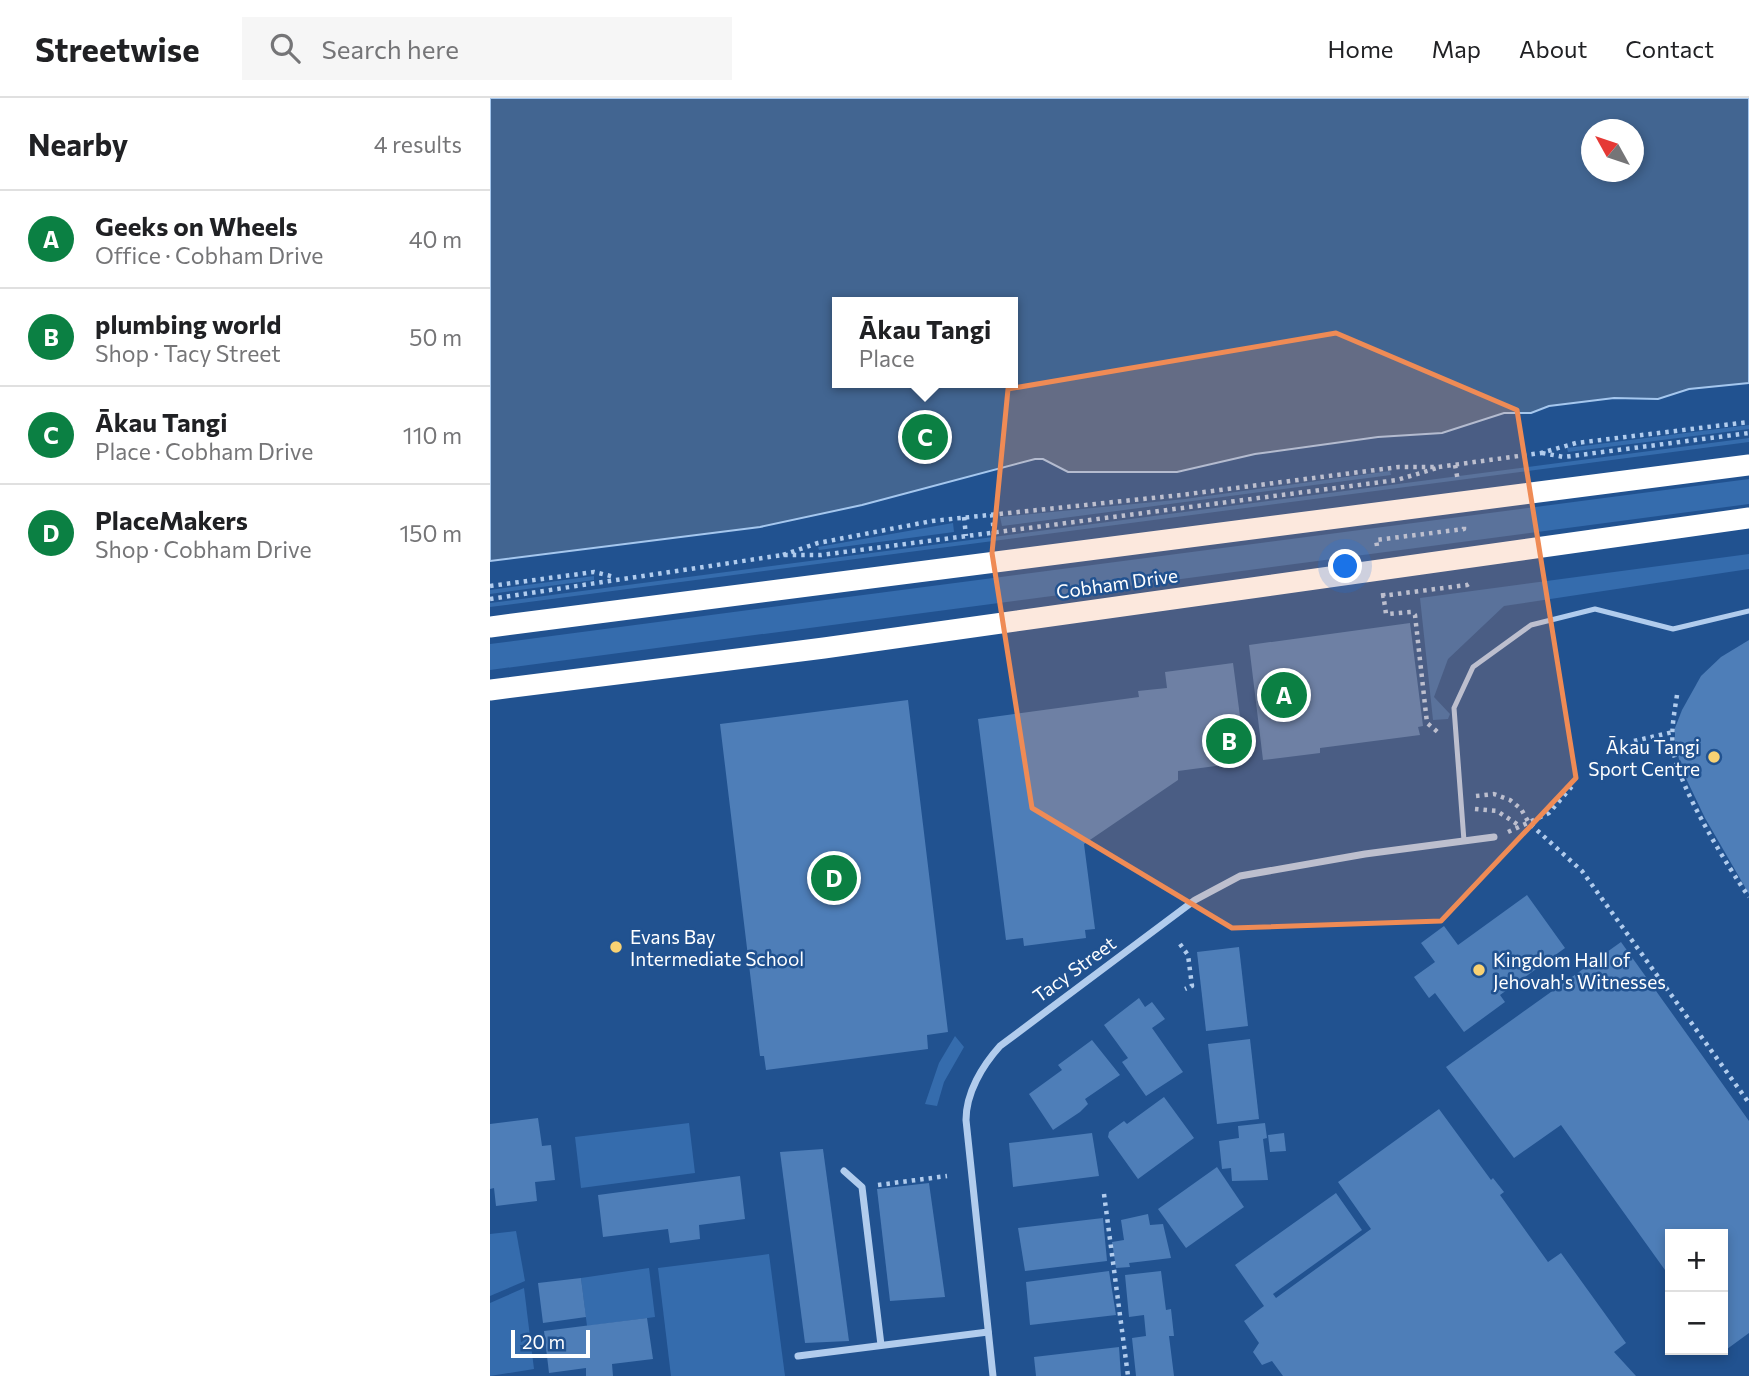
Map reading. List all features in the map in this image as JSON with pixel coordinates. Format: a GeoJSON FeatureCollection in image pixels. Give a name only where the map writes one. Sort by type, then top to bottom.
{"type":"FeatureCollection","features":[{"type":"Feature","properties":{"kind":"highway","name":"Cobham Drive"},"geometry":{"type":"LineString","coordinates":[[490,627],[1749,464]]}},
{"type":"Feature","properties":{"kind":"highway","name":"Cobham Drive"},"geometry":{"type":"LineString","coordinates":[[490,690],[824,648],[1749,518]]}},
{"type":"Feature","properties":{"kind":"street","name":"Tacy Street"},"geometry":{"type":"LineString","coordinates":[[993,1376],[967,1152],[966,1108],[981,1073],[1000,1046],[1195,900],[1240,876],[1277,868],[1494,837]]}},
{"type":"Feature","properties":{"kind":"street"},"geometry":{"type":"LineString","coordinates":[[844,1171],[862,1187],[881,1345]]}},
{"type":"Feature","properties":{"kind":"street"},"geometry":{"type":"LineString","coordinates":[[798,1356],[988,1332]]}},
{"type":"Feature","properties":{"kind":"lane"},"geometry":{"type":"LineString","coordinates":[[1464,841],[1454,708],[1474,667],[1531,625],[1595,609],[1673,629],[1749,611]]}},
{"type":"Feature","properties":{"kind":"path"},"geometry":{"type":"LineString","coordinates":[[783,555],[818,542],[964,517],[1181,495],[1399,467],[1438,467],[1541,453],[1576,443],[1749,422]]}},
{"type":"Feature","properties":{"kind":"path"},"geometry":{"type":"LineString","coordinates":[[1541,453],[1564,457],[1749,433]]}},
{"type":"Feature","properties":{"kind":"path"},"geometry":{"type":"LineString","coordinates":[[490,598],[580,587],[616,578],[783,555],[821,555],[1412,478],[1438,467]]}},
{"type":"Feature","properties":{"kind":"path"},"geometry":{"type":"LineString","coordinates":[[992,514],[994,533]]}},
{"type":"Feature","properties":{"kind":"path"},"geometry":{"type":"LineString","coordinates":[[964,517],[966,536]]}},
{"type":"Feature","properties":{"kind":"path"},"geometry":{"type":"LineString","coordinates":[[1376,540],[1464,529]]}},
{"type":"Feature","properties":{"kind":"path"},"geometry":{"type":"LineString","coordinates":[[490,586],[594,572],[616,578]]}},
{"type":"Feature","properties":{"kind":"path"},"geometry":{"type":"LineString","coordinates":[[1427,723],[1415,615],[1412,612],[1386,614],[1384,596],[1467,585]]}},
{"type":"Feature","properties":{"kind":"path"},"geometry":{"type":"LineString","coordinates":[[1677,695],[1673,732],[1674,755],[1688,788],[1749,897]]}},
{"type":"Feature","properties":{"kind":"path"},"geometry":{"type":"LineString","coordinates":[[1634,741],[1673,732]]}},
{"type":"Feature","properties":{"kind":"path"},"geometry":{"type":"LineString","coordinates":[[1461,803],[1473,809],[1497,811],[1521,827],[1549,813],[1574,784]]}},
{"type":"Feature","properties":{"kind":"path"},"geometry":{"type":"LineString","coordinates":[[1461,803],[1477,796],[1494,794],[1510,800],[1521,809],[1529,823],[1582,871],[1749,1103]]}},
{"type":"Feature","properties":{"kind":"path"},"geometry":{"type":"LineString","coordinates":[[1180,944],[1188,955],[1192,986],[1185,989]]}},
{"type":"Feature","properties":{"kind":"path"},"geometry":{"type":"LineString","coordinates":[[862,1187],[947,1176]]}},
{"type":"Feature","properties":{"kind":"path"},"geometry":{"type":"LineString","coordinates":[[1104,1194],[1128,1376]]}},
{"type":"Feature","properties":{"kind":"highlighted area"},"geometry":{"type":"Polygon","coordinates":[[[1336,333],[1517,410],[1576,778],[1441,921],[1232,928],[1032,808],[992,553],[1008,389],[1336,333]]]}},
{"type":"Feature","properties":{"kind":"shaded area"},"geometry":{"type":"Polygon","coordinates":[[[490,98],[1749,98],[1749,383],[1689,389],[1658,399],[1614,398],[1549,406],[1531,413],[1504,413],[1442,433],[1378,437],[1255,454],[1177,472],[1068,472],[1043,459],[1035,459],[862,505],[760,527],[490,561],[490,98]]]}},
{"type":"Feature","properties":{"kind":"shaded area"},"geometry":{"type":"Polygon","coordinates":[[[1749,425],[1749,429],[1568,452],[1567,448],[1749,425]]]}},
{"type":"Feature","properties":{"kind":"shaded area"},"geometry":{"type":"Polygon","coordinates":[[[1749,438],[1749,442],[490,607],[490,603],[1749,438]]]}},
{"type":"Feature","properties":{"kind":"shaded area"},"geometry":{"type":"Polygon","coordinates":[[[1390,471],[1391,475],[1002,526],[1000,517],[1185,499],[1390,471]]]}},
{"type":"Feature","properties":{"kind":"shaded area"},"geometry":{"type":"Polygon","coordinates":[[[1749,479],[1749,504],[490,670],[490,644],[1749,479]]]}},
{"type":"Feature","properties":{"kind":"shaded area"},"geometry":{"type":"Polygon","coordinates":[[[953,523],[954,532],[819,550],[818,547],[953,523]]]}},
{"type":"Feature","properties":{"kind":"shaded area"},"geometry":{"type":"Polygon","coordinates":[[[1749,554],[1749,569],[1504,606],[1448,659],[1434,697],[1450,714],[1448,719],[1433,720],[1420,598],[1749,554]]]}},
{"type":"Feature","properties":{"kind":"shaded area"},"geometry":{"type":"Polygon","coordinates":[[[594,576],[594,580],[490,594],[490,590],[594,576]]]}},
{"type":"Feature","properties":{"kind":"shaded area"},"geometry":{"type":"Polygon","coordinates":[[[955,1036],[964,1047],[944,1082],[937,1106],[925,1104],[939,1063],[955,1036]]]}},
{"type":"Feature","properties":{"kind":"shaded area"},"geometry":{"type":"Polygon","coordinates":[[[689,1123],[695,1173],[581,1188],[575,1137],[689,1123]]]}},
{"type":"Feature","properties":{"kind":"shaded area"},"geometry":{"type":"Polygon","coordinates":[[[516,1231],[525,1281],[490,1296],[490,1234],[516,1231]]]}},
{"type":"Feature","properties":{"kind":"shaded area"},"geometry":{"type":"Polygon","coordinates":[[[769,1254],[785,1376],[671,1376],[658,1268],[769,1254]]]}},
{"type":"Feature","properties":{"kind":"shaded area"},"geometry":{"type":"Polygon","coordinates":[[[649,1268],[655,1317],[587,1326],[581,1278],[649,1268]]]}},
{"type":"Feature","properties":{"kind":"shaded area"},"geometry":{"type":"Polygon","coordinates":[[[524,1288],[534,1369],[490,1376],[490,1303],[524,1288]]]}},
{"type":"Feature","properties":{"kind":"building"},"geometry":{"type":"Polygon","coordinates":[[[1410,623],[1423,726],[1418,727],[1420,735],[1320,748],[1320,753],[1263,760],[1249,645],[1410,623]]]}},
{"type":"Feature","properties":{"kind":"building","name":"Ākau Tangi Sport Centre"},"geometry":{"type":"Polygon","coordinates":[[[1749,640],[1749,894],[1705,818],[1682,770],[1675,744],[1675,728],[1701,676],[1721,657],[1749,640]]]}},
{"type":"Feature","properties":{"kind":"building"},"geometry":{"type":"Polygon","coordinates":[[[1233,663],[1246,762],[1178,771],[1178,780],[1084,844],[1095,929],[1085,930],[1086,938],[1024,946],[1023,938],[1006,940],[978,719],[1139,697],[1138,691],[1167,688],[1165,672],[1233,663]]]}},
{"type":"Feature","properties":{"kind":"building"},"geometry":{"type":"Polygon","coordinates":[[[908,700],[948,1032],[927,1035],[928,1049],[766,1070],[764,1056],[760,1056],[720,724],[908,700]]]}},
{"type":"Feature","properties":{"kind":"building","name":"Kingdom Hall of Jehovah's Witnesses"},"geometry":{"type":"Polygon","coordinates":[[[1527,895],[1565,948],[1500,995],[1505,1002],[1464,1032],[1435,993],[1429,998],[1414,977],[1435,962],[1421,943],[1444,926],[1458,945],[1527,895]]]}},
{"type":"Feature","properties":{"kind":"building"},"geometry":{"type":"Polygon","coordinates":[[[1621,942],[1749,1121],[1749,1333],[1728,1348],[1728,1229],[1665,1229],[1665,1270],[1561,1125],[1514,1158],[1446,1067],[1621,942]]]}},
{"type":"Feature","properties":{"kind":"building"},"geometry":{"type":"Polygon","coordinates":[[[1239,947],[1248,1026],[1206,1031],[1197,952],[1239,947]]]}},
{"type":"Feature","properties":{"kind":"building"},"geometry":{"type":"Polygon","coordinates":[[[1139,998],[1145,1007],[1152,1002],[1165,1019],[1152,1028],[1183,1072],[1146,1096],[1122,1062],[1128,1058],[1104,1025],[1139,998]]]}},
{"type":"Feature","properties":{"kind":"building"},"geometry":{"type":"Polygon","coordinates":[[[1250,1039],[1259,1119],[1217,1124],[1208,1044],[1250,1039]]]}},
{"type":"Feature","properties":{"kind":"building"},"geometry":{"type":"Polygon","coordinates":[[[1092,1040],[1120,1075],[1085,1099],[1088,1104],[1080,1112],[1053,1130],[1029,1094],[1062,1070],[1058,1065],[1092,1040]]]}},
{"type":"Feature","properties":{"kind":"building"},"geometry":{"type":"Polygon","coordinates":[[[1164,1097],[1194,1138],[1138,1179],[1108,1137],[1109,1132],[1124,1121],[1127,1124],[1164,1097]]]}},
{"type":"Feature","properties":{"kind":"building"},"geometry":{"type":"Polygon","coordinates":[[[1439,1109],[1491,1180],[1493,1178],[1504,1192],[1500,1195],[1548,1262],[1561,1253],[1626,1343],[1614,1352],[1636,1376],[1283,1376],[1272,1361],[1262,1365],[1253,1352],[1259,1343],[1244,1321],[1264,1306],[1235,1265],[1336,1193],[1362,1230],[1273,1294],[1276,1298],[1371,1229],[1338,1182],[1439,1109]]]}},
{"type":"Feature","properties":{"kind":"building"},"geometry":{"type":"Polygon","coordinates":[[[538,1118],[542,1146],[551,1145],[555,1180],[535,1182],[537,1201],[496,1206],[494,1188],[490,1189],[490,1124],[538,1118]]]}},
{"type":"Feature","properties":{"kind":"building"},"geometry":{"type":"Polygon","coordinates":[[[1265,1123],[1267,1138],[1263,1139],[1268,1180],[1232,1181],[1231,1168],[1222,1169],[1219,1141],[1239,1138],[1238,1126],[1265,1123]]]}},
{"type":"Feature","properties":{"kind":"building"},"geometry":{"type":"Polygon","coordinates":[[[1092,1133],[1099,1176],[1013,1187],[1009,1143],[1092,1133]]]}},
{"type":"Feature","properties":{"kind":"building"},"geometry":{"type":"Polygon","coordinates":[[[1284,1133],[1286,1151],[1270,1152],[1268,1135],[1284,1133]]]}},
{"type":"Feature","properties":{"kind":"building"},"geometry":{"type":"Polygon","coordinates":[[[823,1149],[849,1341],[805,1343],[780,1152],[823,1149]]]}},
{"type":"Feature","properties":{"kind":"building"},"geometry":{"type":"Polygon","coordinates":[[[1217,1167],[1244,1207],[1186,1248],[1158,1209],[1217,1167]]]}},
{"type":"Feature","properties":{"kind":"building"},"geometry":{"type":"Polygon","coordinates":[[[740,1176],[745,1219],[699,1225],[700,1239],[670,1243],[668,1229],[603,1237],[598,1195],[740,1176]]]}},
{"type":"Feature","properties":{"kind":"building"},"geometry":{"type":"Polygon","coordinates":[[[929,1183],[945,1297],[890,1301],[877,1189],[929,1183]]]}},
{"type":"Feature","properties":{"kind":"building"},"geometry":{"type":"Polygon","coordinates":[[[1148,1214],[1150,1225],[1163,1224],[1171,1258],[1129,1263],[1130,1267],[1116,1268],[1112,1242],[1124,1240],[1121,1220],[1148,1214]]]}},
{"type":"Feature","properties":{"kind":"building"},"geometry":{"type":"Polygon","coordinates":[[[1103,1218],[1107,1261],[1025,1271],[1018,1228],[1103,1218]]]}},
{"type":"Feature","properties":{"kind":"building"},"geometry":{"type":"Polygon","coordinates":[[[1109,1271],[1116,1315],[1030,1325],[1026,1282],[1109,1271]]]}},
{"type":"Feature","properties":{"kind":"building"},"geometry":{"type":"Polygon","coordinates":[[[1161,1271],[1166,1310],[1171,1309],[1174,1336],[1169,1336],[1174,1376],[1136,1376],[1132,1338],[1146,1336],[1144,1315],[1129,1317],[1125,1275],[1161,1271]]]}},
{"type":"Feature","properties":{"kind":"building"},"geometry":{"type":"Polygon","coordinates":[[[581,1278],[586,1317],[543,1323],[538,1283],[581,1278]]]}},
{"type":"Feature","properties":{"kind":"building"},"geometry":{"type":"Polygon","coordinates":[[[647,1318],[653,1359],[612,1364],[613,1376],[586,1376],[586,1368],[549,1373],[544,1331],[647,1318]]]}},
{"type":"Feature","properties":{"kind":"building"},"geometry":{"type":"Polygon","coordinates":[[[1119,1347],[1121,1376],[1036,1376],[1034,1357],[1119,1347]]]}},
{"type":"Feature","properties":{"kind":"place","name":"Ākau Tangi"},"geometry":{"type":"Point","coordinates":[925,437]}},
{"type":"Feature","properties":{"kind":"place","name":"Geeks on Wheels"},"geometry":{"type":"Point","coordinates":[1284,695]}},
{"type":"Feature","properties":{"kind":"place","name":"plumbing world"},"geometry":{"type":"Point","coordinates":[1229,741]}},
{"type":"Feature","properties":{"kind":"place","name":"Ākau Tangi Sport Centre"},"geometry":{"type":"Point","coordinates":[1714,757]}},
{"type":"Feature","properties":{"kind":"place","name":"PlaceMakers"},"geometry":{"type":"Point","coordinates":[834,878]}},
{"type":"Feature","properties":{"kind":"place","name":"Evans Bay Intermediate School"},"geometry":{"type":"Point","coordinates":[616,947]}},
{"type":"Feature","properties":{"kind":"place","name":"Kingdom Hall of Jehovah's Witnesses"},"geometry":{"type":"Point","coordinates":[1479,970]}}]}
